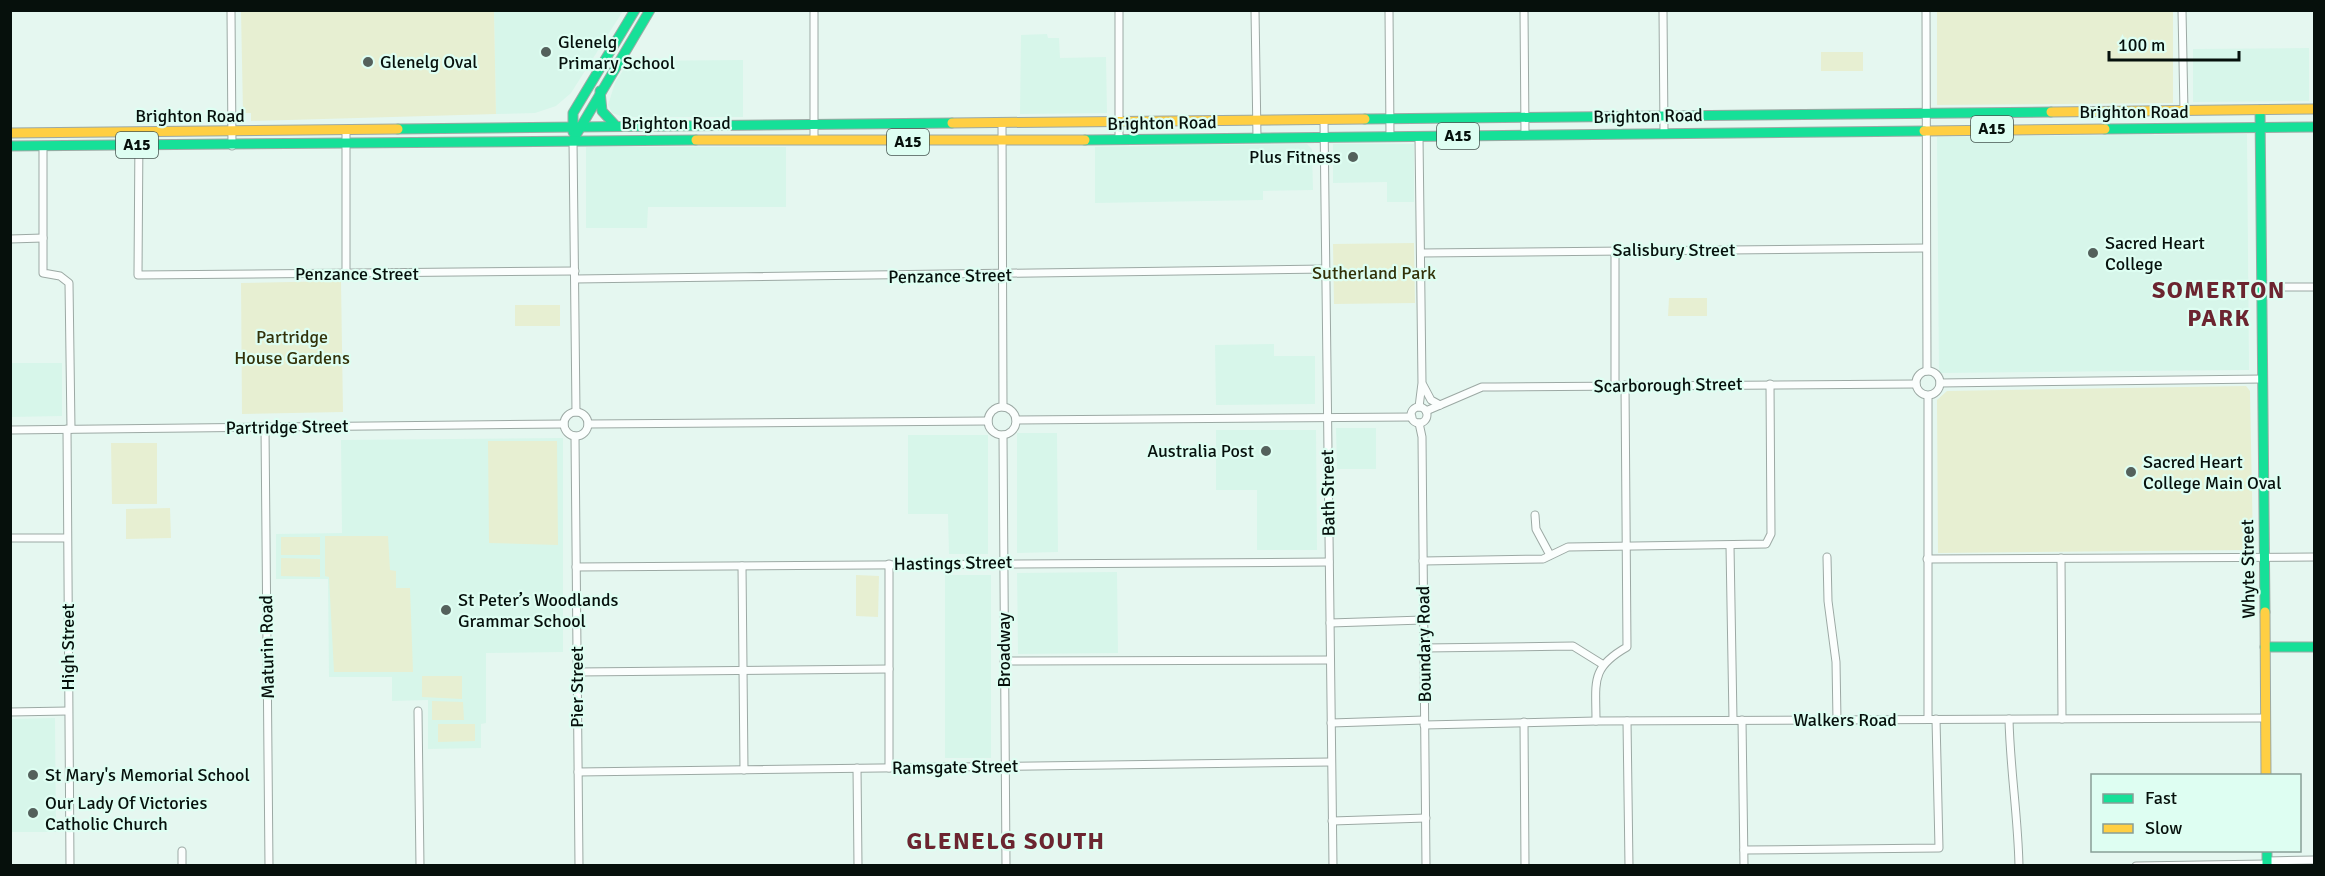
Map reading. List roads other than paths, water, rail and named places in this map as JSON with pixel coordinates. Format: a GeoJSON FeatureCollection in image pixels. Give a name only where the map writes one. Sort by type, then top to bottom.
{"type":"FeatureCollection","features":[{"type":"Feature","properties":{"kind":"main road"},"geometry":{"type":"LineString","coordinates":[[577,127],[573,113],[635,10]]}},
{"type":"Feature","properties":{"kind":"main road"},"geometry":{"type":"LineString","coordinates":[[573,140],[577,127],[650,10]]}},
{"type":"Feature","properties":{"kind":"main road"},"geometry":{"type":"LineString","coordinates":[[600,91],[603,118],[619,127]]}},
{"type":"Feature","properties":{"kind":"main road","name":"Brighton Road"},"geometry":{"type":"LineString","coordinates":[[10,133],[231,133],[577,127],[1390,121],[2314,109]]}},
{"type":"Feature","properties":{"kind":"main road","name":"Whyte Street"},"geometry":{"type":"LineString","coordinates":[[2260,110],[2266,774]]}},
{"type":"Feature","properties":{"kind":"main road","name":"Brighton Road"},"geometry":{"type":"LineString","coordinates":[[10,146],[232,146],[573,140],[814,139],[901,142],[1664,132],[2314,127]]}},
{"type":"Feature","properties":{"kind":"main road"},"geometry":{"type":"LineString","coordinates":[[383,130],[389,134],[384,142]]}},
{"type":"Feature","properties":{"kind":"main road"},"geometry":{"type":"LineString","coordinates":[[408,130],[404,133],[405,139],[411,142]]}},
{"type":"Feature","properties":{"kind":"main road"},"geometry":{"type":"LineString","coordinates":[[2265,647],[2314,646]]}},
{"type":"Feature","properties":{"kind":"street"},"geometry":{"type":"LineString","coordinates":[[231,10],[232,146]]}},
{"type":"Feature","properties":{"kind":"street"},"geometry":{"type":"LineString","coordinates":[[814,10],[814,139]]}},
{"type":"Feature","properties":{"kind":"street"},"geometry":{"type":"LineString","coordinates":[[1119,10],[1119,140]]}},
{"type":"Feature","properties":{"kind":"street"},"geometry":{"type":"LineString","coordinates":[[1255,10],[1257,138]]}},
{"type":"Feature","properties":{"kind":"street"},"geometry":{"type":"LineString","coordinates":[[1389,10],[1390,137]]}},
{"type":"Feature","properties":{"kind":"street"},"geometry":{"type":"LineString","coordinates":[[1524,10],[1525,135]]}},
{"type":"Feature","properties":{"kind":"street"},"geometry":{"type":"LineString","coordinates":[[1663,10],[1664,132]]}},
{"type":"Feature","properties":{"kind":"street"},"geometry":{"type":"LineString","coordinates":[[1926,10],[1927,371]]}},
{"type":"Feature","properties":{"kind":"street"},"geometry":{"type":"LineString","coordinates":[[2182,10],[2184,112]]}},
{"type":"Feature","properties":{"kind":"street","name":"Bath Street"},"geometry":{"type":"LineString","coordinates":[[1324,120],[1333,866]]}},
{"type":"Feature","properties":{"kind":"street"},"geometry":{"type":"LineString","coordinates":[[1002,124],[1003,407]]}},
{"type":"Feature","properties":{"kind":"street"},"geometry":{"type":"LineString","coordinates":[[346,131],[346,274]]}},
{"type":"Feature","properties":{"kind":"street"},"geometry":{"type":"LineString","coordinates":[[139,133],[139,145]]}},
{"type":"Feature","properties":{"kind":"street"},"geometry":{"type":"LineString","coordinates":[[1016,420],[1412,417],[1419,423],[1426,419],[1422,409],[1419,136]]}},
{"type":"Feature","properties":{"kind":"street"},"geometry":{"type":"LineString","coordinates":[[573,140],[576,412]]}},
{"type":"Feature","properties":{"kind":"street","name":"Penzance Street"},"geometry":{"type":"LineString","coordinates":[[139,145],[138,275],[1001,275],[1326,270]]}},
{"type":"Feature","properties":{"kind":"street","name":"High Street"},"geometry":{"type":"LineString","coordinates":[[43,146],[43,273],[60,276],[69,284],[67,538],[70,866]]}},
{"type":"Feature","properties":{"kind":"street"},"geometry":{"type":"LineString","coordinates":[[10,239],[43,238]]}},
{"type":"Feature","properties":{"kind":"street","name":"Salisbury Street"},"geometry":{"type":"LineString","coordinates":[[1421,253],[1926,248]]}},
{"type":"Feature","properties":{"kind":"street"},"geometry":{"type":"LineString","coordinates":[[1615,250],[1615,385]]}},
{"type":"Feature","properties":{"kind":"street"},"geometry":{"type":"LineString","coordinates":[[2262,287],[2314,287]]}},
{"type":"Feature","properties":{"kind":"street"},"geometry":{"type":"LineString","coordinates":[[1927,371],[1938,376],[1940,383],[1935,393],[1928,396],[1918,391],[1916,384],[1918,377],[1927,371]]}},
{"type":"Feature","properties":{"kind":"street"},"geometry":{"type":"LineString","coordinates":[[1940,383],[2263,379]]}},
{"type":"Feature","properties":{"kind":"street"},"geometry":{"type":"LineString","coordinates":[[1422,383],[1431,400],[1440,405]]}},
{"type":"Feature","properties":{"kind":"street"},"geometry":{"type":"LineString","coordinates":[[1423,561],[1543,559],[1568,547],[1730,546],[1768,543],[1771,534],[1770,384]]}},
{"type":"Feature","properties":{"kind":"street","name":"Scarborough Street"},"geometry":{"type":"LineString","coordinates":[[1422,409],[1440,405],[1482,387],[1916,384]]}},
{"type":"Feature","properties":{"kind":"street"},"geometry":{"type":"LineString","coordinates":[[1596,721],[1596,683],[1602,664],[1607,658],[1627,647],[1625,385]]}},
{"type":"Feature","properties":{"kind":"street"},"geometry":{"type":"LineString","coordinates":[[1744,850],[1939,848],[1927,559],[1928,396]]}},
{"type":"Feature","properties":{"kind":"street"},"geometry":{"type":"LineString","coordinates":[[988,421],[994,410],[1003,407],[1011,411],[1016,420]]}},
{"type":"Feature","properties":{"kind":"street"},"geometry":{"type":"LineString","coordinates":[[1412,417],[1413,411],[1422,409]]}},
{"type":"Feature","properties":{"kind":"street"},"geometry":{"type":"LineString","coordinates":[[576,412],[586,416],[588,424],[586,431],[575,436],[569,433],[564,424],[567,417],[576,412]]}},
{"type":"Feature","properties":{"kind":"street"},"geometry":{"type":"LineString","coordinates":[[988,421],[995,433],[1003,435],[1011,432],[1016,420]]}},
{"type":"Feature","properties":{"kind":"street"},"geometry":{"type":"LineString","coordinates":[[588,424],[988,421]]}},
{"type":"Feature","properties":{"kind":"street","name":"Boundary Road"},"geometry":{"type":"LineString","coordinates":[[1419,423],[1422,437],[1426,866]]}},
{"type":"Feature","properties":{"kind":"street","name":"Partridge Street"},"geometry":{"type":"LineString","coordinates":[[10,430],[564,424]]}},
{"type":"Feature","properties":{"kind":"street","name":"Maturin Road"},"geometry":{"type":"LineString","coordinates":[[265,428],[269,866]]}},
{"type":"Feature","properties":{"kind":"street","name":"Broadway"},"geometry":{"type":"LineString","coordinates":[[1003,435],[1006,866]]}},
{"type":"Feature","properties":{"kind":"street","name":"Pier Street"},"geometry":{"type":"LineString","coordinates":[[575,436],[579,866]]}},
{"type":"Feature","properties":{"kind":"street"},"geometry":{"type":"LineString","coordinates":[[1535,515],[1536,528],[1550,555]]}},
{"type":"Feature","properties":{"kind":"street"},"geometry":{"type":"LineString","coordinates":[[10,538],[67,538]]}},
{"type":"Feature","properties":{"kind":"street"},"geometry":{"type":"LineString","coordinates":[[1730,546],[1733,720]]}},
{"type":"Feature","properties":{"kind":"street"},"geometry":{"type":"LineString","coordinates":[[1827,557],[1828,601],[1836,662],[1837,720]]}},
{"type":"Feature","properties":{"kind":"street"},"geometry":{"type":"LineString","coordinates":[[1927,559],[2314,557]]}},
{"type":"Feature","properties":{"kind":"street"},"geometry":{"type":"LineString","coordinates":[[2061,558],[2062,719]]}},
{"type":"Feature","properties":{"kind":"street","name":"Hastings Street"},"geometry":{"type":"LineString","coordinates":[[576,567],[1329,562]]}},
{"type":"Feature","properties":{"kind":"street"},"geometry":{"type":"LineString","coordinates":[[889,564],[889,768]]}},
{"type":"Feature","properties":{"kind":"street"},"geometry":{"type":"LineString","coordinates":[[742,566],[744,770]]}},
{"type":"Feature","properties":{"kind":"street"},"geometry":{"type":"LineString","coordinates":[[1330,624],[1424,620]]}},
{"type":"Feature","properties":{"kind":"street"},"geometry":{"type":"LineString","coordinates":[[1424,648],[1573,646],[1602,664]]}},
{"type":"Feature","properties":{"kind":"street"},"geometry":{"type":"LineString","coordinates":[[1004,662],[1330,660]]}},
{"type":"Feature","properties":{"kind":"street"},"geometry":{"type":"LineString","coordinates":[[577,672],[889,669]]}},
{"type":"Feature","properties":{"kind":"street"},"geometry":{"type":"LineString","coordinates":[[10,712],[68,711]]}},
{"type":"Feature","properties":{"kind":"street"},"geometry":{"type":"LineString","coordinates":[[418,711],[420,866]]}},
{"type":"Feature","properties":{"kind":"street","name":"Walkers Road"},"geometry":{"type":"LineString","coordinates":[[1331,723],[2266,718]]}},
{"type":"Feature","properties":{"kind":"street"},"geometry":{"type":"LineString","coordinates":[[2009,719],[2010,771],[2016,807],[2019,866]]}},
{"type":"Feature","properties":{"kind":"street"},"geometry":{"type":"LineString","coordinates":[[1742,720],[1744,866]]}},
{"type":"Feature","properties":{"kind":"street"},"geometry":{"type":"LineString","coordinates":[[1627,721],[1629,866]]}},
{"type":"Feature","properties":{"kind":"street"},"geometry":{"type":"LineString","coordinates":[[1524,722],[1525,866]]}},
{"type":"Feature","properties":{"kind":"street","name":"Ramsgate Street"},"geometry":{"type":"LineString","coordinates":[[578,772],[1331,762]]}},
{"type":"Feature","properties":{"kind":"street"},"geometry":{"type":"LineString","coordinates":[[857,768],[858,866]]}},
{"type":"Feature","properties":{"kind":"street"},"geometry":{"type":"LineString","coordinates":[[1332,821],[1426,818]]}},
{"type":"Feature","properties":{"kind":"street"},"geometry":{"type":"LineString","coordinates":[[182,851],[182,866]]}},
{"type":"Feature","properties":{"kind":"street"},"geometry":{"type":"LineString","coordinates":[[2136,866],[2267,864],[2314,860]]}},
{"type":"Feature","properties":{"kind":"place","name":"Glenelg Primary School"},"geometry":{"type":"Point","coordinates":[546,52]}},
{"type":"Feature","properties":{"kind":"place","name":"Glenelg Oval"},"geometry":{"type":"Point","coordinates":[368,62]}},
{"type":"Feature","properties":{"kind":"place","name":"Plus Fitness"},"geometry":{"type":"Point","coordinates":[1353,157]}},
{"type":"Feature","properties":{"kind":"place","name":"Sacred Heart College"},"geometry":{"type":"Point","coordinates":[2093,253]}},
{"type":"Feature","properties":{"kind":"place","name":"Australia Post"},"geometry":{"type":"Point","coordinates":[1266,451]}},
{"type":"Feature","properties":{"kind":"place","name":"Sacred Heart College Main Oval"},"geometry":{"type":"Point","coordinates":[2131,472]}},
{"type":"Feature","properties":{"kind":"place","name":"St Peter’s Woodlands Grammar School"},"geometry":{"type":"Point","coordinates":[446,610]}},
{"type":"Feature","properties":{"kind":"place","name":"St Mary's Memorial School"},"geometry":{"type":"Point","coordinates":[33,775]}},
{"type":"Feature","properties":{"kind":"place","name":"Our Lady Of Victories Catholic Church"},"geometry":{"type":"Point","coordinates":[33,813]}},
{"type":"Feature","properties":{"kind":"district","name":"SOMERTON PARK"},"geometry":{"type":"Point","coordinates":[2219,304]}},
{"type":"Feature","properties":{"kind":"district","name":"GLENELG SOUTH"},"geometry":{"type":"Point","coordinates":[1006,841]}},
{"type":"Feature","properties":{"kind":"park label","name":"Sutherland Park"},"geometry":{"type":"Point","coordinates":[1374,273]}},
{"type":"Feature","properties":{"kind":"park label","name":"Partridge House Gardens"},"geometry":{"type":"Point","coordinates":[292,347]}}]}
